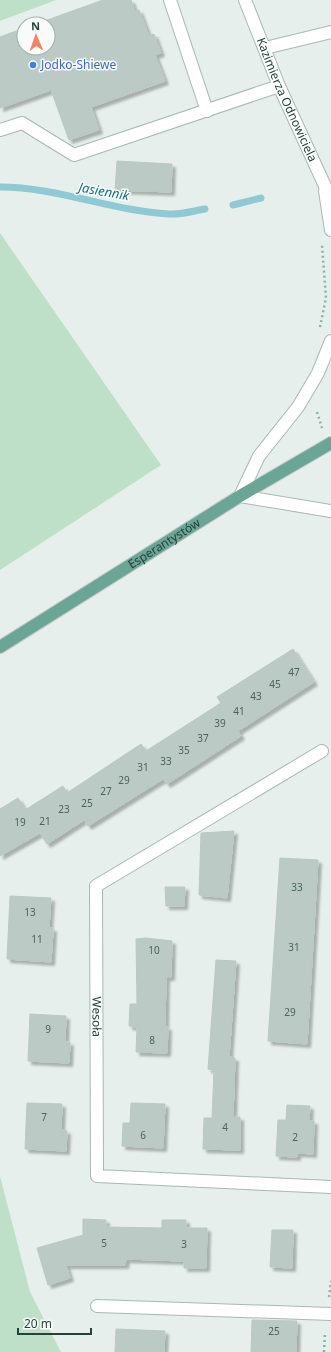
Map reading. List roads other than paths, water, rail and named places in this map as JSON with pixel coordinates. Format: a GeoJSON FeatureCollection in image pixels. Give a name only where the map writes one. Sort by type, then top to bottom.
{"type":"FeatureCollection","features":[{"type":"Feature","properties":{"kind":"main road","name":"Esperantystów"},"geometry":{"type":"LineString","coordinates":[[0,647],[240,496],[328,444]]}},
{"type":"Feature","properties":{"kind":"street"},"geometry":{"type":"LineString","coordinates":[[170,0],[207,111]]}},
{"type":"Feature","properties":{"kind":"street","name":"Kazimierza Odnowiciela"},"geometry":{"type":"LineString","coordinates":[[245,0],[279,86],[331,199]]}},
{"type":"Feature","properties":{"kind":"street"},"geometry":{"type":"LineString","coordinates":[[265,48],[331,32]]}},
{"type":"Feature","properties":{"kind":"street"},"geometry":{"type":"LineString","coordinates":[[0,130],[22,123],[74,155],[279,86]]}},
{"type":"Feature","properties":{"kind":"street"},"geometry":{"type":"LineString","coordinates":[[327,188],[331,230]]}},
{"type":"Feature","properties":{"kind":"street"},"geometry":{"type":"LineString","coordinates":[[331,341],[318,373],[306,393],[259,456],[240,496],[331,511]]}},
{"type":"Feature","properties":{"kind":"street","name":"Wesoła"},"geometry":{"type":"LineString","coordinates":[[322,751],[96,886],[96,1176],[331,1187]]}},
{"type":"Feature","properties":{"kind":"street"},"geometry":{"type":"LineString","coordinates":[[97,1306],[331,1314]]}},
{"type":"Feature","properties":{"kind":"waterway","name":"Jasiennik"},"geometry":{"type":"LineString","coordinates":[[0,187],[42,191],[148,212],[173,214],[205,209]]}},
{"type":"Feature","properties":{"kind":"waterway","name":"Jasiennik"},"geometry":{"type":"LineString","coordinates":[[233,205],[261,198]]}},
{"type":"Feature","properties":{"kind":"place","name":"Jodko-Shiewe"},"geometry":{"type":"Point","coordinates":[33,65]}}]}
